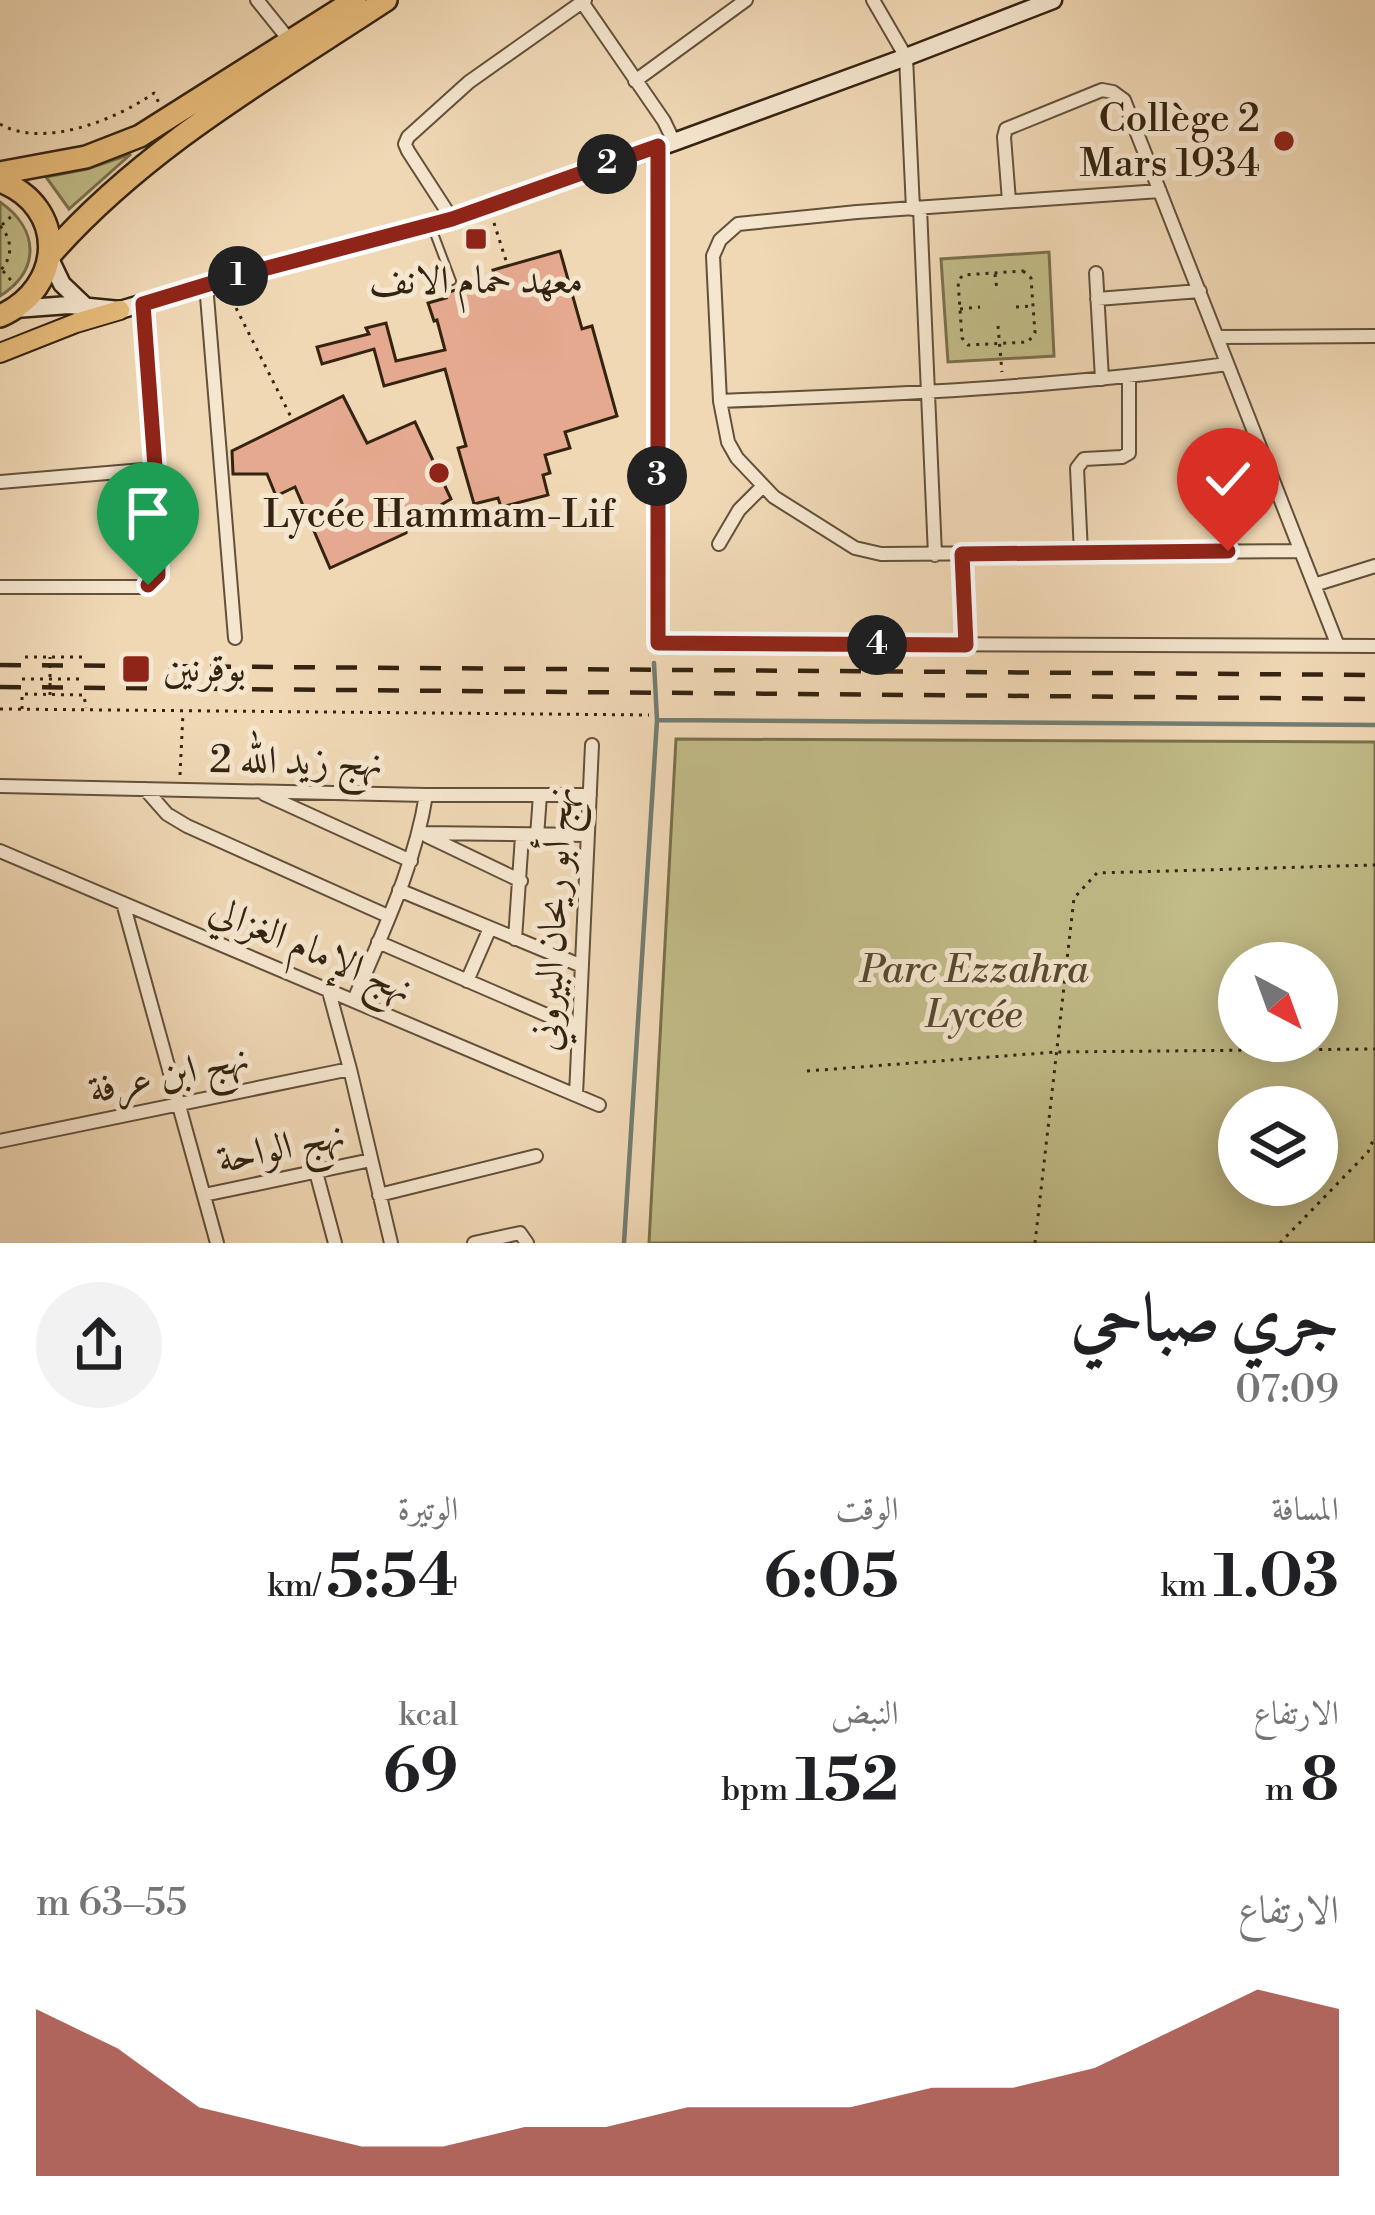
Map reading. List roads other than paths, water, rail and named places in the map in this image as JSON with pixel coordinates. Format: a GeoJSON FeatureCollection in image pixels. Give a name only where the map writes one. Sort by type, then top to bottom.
{"type":"FeatureCollection","features":[{"type":"Feature","properties":{"kind":"highway"},"geometry":{"type":"LineString","coordinates":[[0,177],[86,158],[140,136],[355,0]]}},
{"type":"Feature","properties":{"kind":"highway"},"geometry":{"type":"LineString","coordinates":[[50,256],[84,218],[165,147],[386,0]]}},
{"type":"Feature","properties":{"kind":"highway"},"geometry":{"type":"LineString","coordinates":[[0,177],[36,206],[49,236],[50,256],[32,296],[4,314]]}},
{"type":"Feature","properties":{"kind":"main road"},"geometry":{"type":"LineString","coordinates":[[0,353],[76,322],[489,207],[1053,0]]}},
{"type":"Feature","properties":{"kind":"main road"},"geometry":{"type":"LineString","coordinates":[[50,256],[62,284],[85,305]]}},
{"type":"Feature","properties":{"kind":"main road"},"geometry":{"type":"LineString","coordinates":[[4,314],[85,305],[120,310]]}},
{"type":"Feature","properties":{"kind":"street"},"geometry":{"type":"LineString","coordinates":[[257,0],[290,41]]}},
{"type":"Feature","properties":{"kind":"street"},"geometry":{"type":"LineString","coordinates":[[634,81],[746,0]]}},
{"type":"Feature","properties":{"kind":"street"},"geometry":{"type":"LineString","coordinates":[[873,0],[906,57],[935,555]]}},
{"type":"Feature","properties":{"kind":"street"},"geometry":{"type":"LineString","coordinates":[[452,219],[408,152],[408,137],[469,82],[584,1],[664,121],[657,641],[1375,646]]}},
{"type":"Feature","properties":{"kind":"street"},"geometry":{"type":"LineString","coordinates":[[1010,201],[1006,129],[1102,90],[1124,100],[1338,646]]}},
{"type":"Feature","properties":{"kind":"street"},"geometry":{"type":"LineString","coordinates":[[1160,190],[738,224],[727,231],[713,256],[720,401],[728,442],[774,497],[855,548],[881,554],[1301,551]]}},
{"type":"Feature","properties":{"kind":"street"},"geometry":{"type":"LineString","coordinates":[[1096,273],[1102,379]]}},
{"type":"Feature","properties":{"kind":"street"},"geometry":{"type":"LineString","coordinates":[[214,282],[235,638]]}},
{"type":"Feature","properties":{"kind":"street"},"geometry":{"type":"LineString","coordinates":[[1097,298],[1200,291]]}},
{"type":"Feature","properties":{"kind":"street"},"geometry":{"type":"LineString","coordinates":[[0,587],[140,587],[153,583],[158,575],[143,304]]}},
{"type":"Feature","properties":{"kind":"street"},"geometry":{"type":"LineString","coordinates":[[1217,337],[1375,336]]}},
{"type":"Feature","properties":{"kind":"street"},"geometry":{"type":"LineString","coordinates":[[720,401],[929,393],[1227,364]]}},
{"type":"Feature","properties":{"kind":"street"},"geometry":{"type":"LineString","coordinates":[[1081,553],[1077,468],[1084,460],[1129,453],[1129,377]]}},
{"type":"Feature","properties":{"kind":"street"},"geometry":{"type":"LineString","coordinates":[[0,482],[155,469]]}},
{"type":"Feature","properties":{"kind":"street"},"geometry":{"type":"LineString","coordinates":[[719,544],[740,510],[763,486]]}},
{"type":"Feature","properties":{"kind":"street"},"geometry":{"type":"LineString","coordinates":[[962,554],[966,645]]}},
{"type":"Feature","properties":{"kind":"street"},"geometry":{"type":"LineString","coordinates":[[1315,585],[1375,566]]}},
{"type":"Feature","properties":{"kind":"street","name":"نهج أبو ريحان البيروني"},"geometry":{"type":"LineString","coordinates":[[576,1095],[592,745]]}},
{"type":"Feature","properties":{"kind":"street","name":"نهج زيد الله 2"},"geometry":{"type":"LineString","coordinates":[[0,786],[590,795]]}},
{"type":"Feature","properties":{"kind":"street"},"geometry":{"type":"LineString","coordinates":[[145,789],[167,814],[187,826],[388,916]]}},
{"type":"Feature","properties":{"kind":"street"},"geometry":{"type":"LineString","coordinates":[[255,790],[411,861]]}},
{"type":"Feature","properties":{"kind":"street"},"geometry":{"type":"LineString","coordinates":[[354,1000],[411,861],[426,795]]}},
{"type":"Feature","properties":{"kind":"street"},"geometry":{"type":"LineString","coordinates":[[515,938],[521,881],[540,795]]}},
{"type":"Feature","properties":{"kind":"street"},"geometry":{"type":"LineString","coordinates":[[420,833],[588,835]]}},
{"type":"Feature","properties":{"kind":"street"},"geometry":{"type":"LineString","coordinates":[[420,833],[521,881]]}},
{"type":"Feature","properties":{"kind":"street","name":"نهج الإمام الغزالي"},"geometry":{"type":"LineString","coordinates":[[0,851],[599,1105]]}},
{"type":"Feature","properties":{"kind":"street"},"geometry":{"type":"LineString","coordinates":[[399,890],[581,966]]}},
{"type":"Feature","properties":{"kind":"street"},"geometry":{"type":"LineString","coordinates":[[123,903],[217,1243]]}},
{"type":"Feature","properties":{"kind":"street"},"geometry":{"type":"LineString","coordinates":[[467,981],[490,928]]}},
{"type":"Feature","properties":{"kind":"street"},"geometry":{"type":"LineString","coordinates":[[378,942],[579,1029]]}},
{"type":"Feature","properties":{"kind":"street"},"geometry":{"type":"LineString","coordinates":[[328,988],[391,1243]]}},
{"type":"Feature","properties":{"kind":"street","name":"نهج ابن عرفة"},"geometry":{"type":"LineString","coordinates":[[0,1141],[350,1069]]}},
{"type":"Feature","properties":{"kind":"street"},"geometry":{"type":"LineString","coordinates":[[379,1195],[536,1156]]}},
{"type":"Feature","properties":{"kind":"street","name":"نهج الواحة"},"geometry":{"type":"LineString","coordinates":[[204,1195],[371,1160]]}},
{"type":"Feature","properties":{"kind":"street"},"geometry":{"type":"LineString","coordinates":[[316,1172],[335,1243]]}},
{"type":"Feature","properties":{"kind":"street"},"geometry":{"type":"LineString","coordinates":[[474,1243],[520,1232],[527,1243]]}},
{"type":"Feature","properties":{"kind":"lane"},"geometry":{"type":"LineString","coordinates":[[430,224],[452,280]]}},
{"type":"Feature","properties":{"kind":"waterway"},"geometry":{"type":"LineString","coordinates":[[624,1243],[657,720],[654,663]]}},
{"type":"Feature","properties":{"kind":"waterway"},"geometry":{"type":"LineString","coordinates":[[657,720],[1375,725]]}},
{"type":"Feature","properties":{"kind":"railway"},"geometry":{"type":"LineString","coordinates":[[0,665],[1375,675]]}},
{"type":"Feature","properties":{"kind":"railway"},"geometry":{"type":"LineString","coordinates":[[0,687],[1375,699]]}},
{"type":"Feature","properties":{"kind":"place","name":"Collège 2 Mars 1934"},"geometry":{"type":"Point","coordinates":[1284,141]}},
{"type":"Feature","properties":{"kind":"place","name":"معهد حمام الانف"},"geometry":{"type":"Point","coordinates":[476,239]}},
{"type":"Feature","properties":{"kind":"place","name":"Lycée Hammam-Lif"},"geometry":{"type":"Point","coordinates":[439,473]}},
{"type":"Feature","properties":{"kind":"place","name":"بوقرنين"},"geometry":{"type":"Point","coordinates":[136,669]}},
{"type":"Feature","properties":{"kind":"park label","name":"Parc Ezzahra Lycée"},"geometry":{"type":"Point","coordinates":[974,992]}}]}
